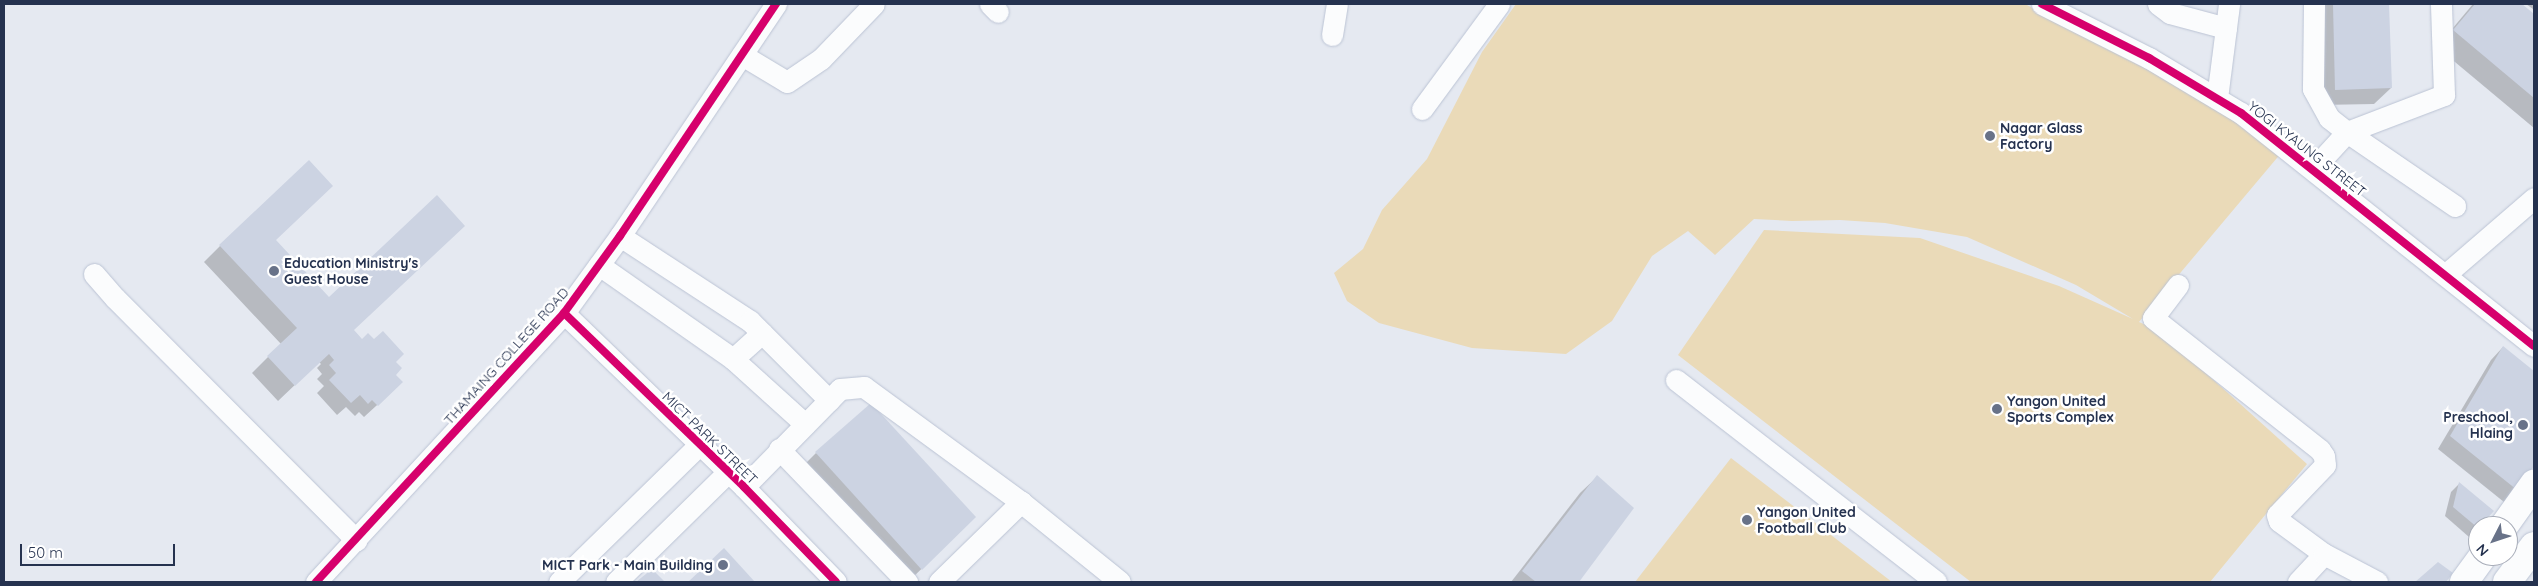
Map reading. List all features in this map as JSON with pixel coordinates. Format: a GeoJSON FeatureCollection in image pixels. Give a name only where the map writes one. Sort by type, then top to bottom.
{"type":"FeatureCollection","features":[{"type":"Feature","properties":{"kind":"main road"},"geometry":{"type":"LineString","coordinates":[[2511,516],[2534,484]]}},
{"type":"Feature","properties":{"kind":"main road"},"geometry":{"type":"LineString","coordinates":[[2507,582],[2534,546]]}},
{"type":"Feature","properties":{"kind":"main road"},"geometry":{"type":"LineString","coordinates":[[2464,582],[2476,566]]}},
{"type":"Feature","properties":{"kind":"street","name":"THAMAING COLLEGE ROAD"},"geometry":{"type":"LineString","coordinates":[[324,580],[356,540],[564,313],[620,236],[776,4]]}},
{"type":"Feature","properties":{"kind":"street"},"geometry":{"type":"LineString","coordinates":[[742,55],[787,82],[821,59],[874,4]]}},
{"type":"Feature","properties":{"kind":"street"},"geometry":{"type":"LineString","coordinates":[[1332,35],[1337,4]]}},
{"type":"Feature","properties":{"kind":"street"},"geometry":{"type":"LineString","coordinates":[[1422,109],[1499,4]]}},
{"type":"Feature","properties":{"kind":"street","name":"YOGI KYAUNG STREET"},"geometry":{"type":"LineString","coordinates":[[2042,4],[2149,58],[2241,112],[2534,346]]}},
{"type":"Feature","properties":{"kind":"street"},"geometry":{"type":"LineString","coordinates":[[2158,4],[2170,13],[2226,28]]}},
{"type":"Feature","properties":{"kind":"street"},"geometry":{"type":"LineString","coordinates":[[2217,98],[2229,4]]}},
{"type":"Feature","properties":{"kind":"street"},"geometry":{"type":"LineString","coordinates":[[2314,4],[2313,89],[2329,118],[2455,206]]}},
{"type":"Feature","properties":{"kind":"street"},"geometry":{"type":"LineString","coordinates":[[2313,169],[2347,132],[2444,95],[2441,4]]}},
{"type":"Feature","properties":{"kind":"street"},"geometry":{"type":"LineString","coordinates":[[2446,274],[2534,198]]}},
{"type":"Feature","properties":{"kind":"street"},"geometry":{"type":"LineString","coordinates":[[620,236],[750,321],[829,400]]}},
{"type":"Feature","properties":{"kind":"street"},"geometry":{"type":"LineString","coordinates":[[599,265],[734,360],[805,424]]}},
{"type":"Feature","properties":{"kind":"street"},"geometry":{"type":"LineString","coordinates":[[94,274],[115,298],[356,540]]}},
{"type":"Feature","properties":{"kind":"street"},"geometry":{"type":"LineString","coordinates":[[2178,285],[2153,318],[2320,450],[2324,456],[2324,465],[2277,515],[2279,521],[2324,554],[2377,582]]}},
{"type":"Feature","properties":{"kind":"street","name":"MICT PARK STREET"},"geometry":{"type":"LineString","coordinates":[[564,313],[744,487],[836,582]]}},
{"type":"Feature","properties":{"kind":"street"},"geometry":{"type":"LineString","coordinates":[[734,360],[762,333]]}},
{"type":"Feature","properties":{"kind":"street"},"geometry":{"type":"LineString","coordinates":[[1676,380],[1936,582]]}},
{"type":"Feature","properties":{"kind":"street"},"geometry":{"type":"LineString","coordinates":[[744,487],[779,449],[840,389],[864,387],[1021,502],[1120,582]]}},
{"type":"Feature","properties":{"kind":"street"},"geometry":{"type":"LineString","coordinates":[[559,582],[700,444]]}},
{"type":"Feature","properties":{"kind":"street"},"geometry":{"type":"LineString","coordinates":[[779,449],[907,582]]}},
{"type":"Feature","properties":{"kind":"street","name":"MICT PARK STREET"},"geometry":{"type":"LineString","coordinates":[[616,582],[728,472]]}},
{"type":"Feature","properties":{"kind":"street"},"geometry":{"type":"LineString","coordinates":[[939,582],[1021,502]]}},
{"type":"Feature","properties":{"kind":"street"},"geometry":{"type":"LineString","coordinates":[[2298,582],[2324,554]]}},
{"type":"Feature","properties":{"kind":"shaded area"},"geometry":{"type":"Polygon","coordinates":[[[1516,4],[2025,4],[2165,76],[2282,152],[2139,322],[2159,331],[2307,464],[2210,582],[1971,582],[1678,355],[1764,230],[1920,238],[2059,286],[2133,319],[2076,285],[1967,237],[1885,223],[1840,220],[1792,221],[1754,219],[1715,255],[1688,231],[1652,256],[1612,321],[1566,354],[1472,348],[1379,323],[1347,301],[1334,273],[1363,249],[1382,210],[1427,159],[1482,52],[1516,4]]]}},
{"type":"Feature","properties":{"kind":"shaded area","name":"Yangon United Football Club"},"geometry":{"type":"Polygon","coordinates":[[[1731,458],[1892,582],[1635,582],[1731,458]]]}},
{"type":"Feature","properties":{"kind":"building"},"geometry":{"type":"Polygon","coordinates":[[[2333,4],[2389,4],[2392,88],[2335,90],[2333,4]]]}},
{"type":"Feature","properties":{"kind":"building"},"geometry":{"type":"Polygon","coordinates":[[[2475,4],[2522,4],[2534,14],[2534,98],[2453,30],[2475,4]]]}},
{"type":"Feature","properties":{"kind":"building","name":"Education Ministry's Guest House"},"geometry":{"type":"Polygon","coordinates":[[[309,160],[333,186],[276,240],[329,297],[437,195],[465,226],[354,330],[362,339],[368,333],[374,339],[383,331],[404,354],[396,362],[402,368],[396,375],[403,382],[378,406],[372,400],[368,404],[360,395],[351,403],[329,380],[336,373],[329,365],[334,360],[329,354],[295,386],[267,356],[297,328],[219,245],[309,160]]]}},
{"type":"Feature","properties":{"kind":"building"},"geometry":{"type":"Polygon","coordinates":[[[2503,346],[2534,371],[2534,466],[2517,490],[2450,436],[2503,346]]]}},
{"type":"Feature","properties":{"kind":"building"},"geometry":{"type":"Polygon","coordinates":[[[871,403],[976,517],[922,570],[815,452],[871,403]]]}},
{"type":"Feature","properties":{"kind":"building"},"geometry":{"type":"Polygon","coordinates":[[[1597,475],[1634,508],[1579,582],[1536,582],[1522,571],[1597,475]]]}},
{"type":"Feature","properties":{"kind":"building"},"geometry":{"type":"Polygon","coordinates":[[[2459,482],[2494,511],[2489,516],[2468,516],[2468,520],[2453,507],[2459,482]]]}},
{"type":"Feature","properties":{"kind":"building","name":"MICT Park - Main Building"},"geometry":{"type":"Polygon","coordinates":[[[724,548],[755,582],[688,582],[724,548]]]}},
{"type":"Feature","properties":{"kind":"building"},"geometry":{"type":"Polygon","coordinates":[[[2438,562],[2453,573],[2446,582],[2415,582],[2438,562]]]}},
{"type":"Feature","properties":{"kind":"building","name":"MICT Park - Main Building"},"geometry":{"type":"Polygon","coordinates":[[[652,569],[665,582],[636,582],[652,569]]]}},
{"type":"Feature","properties":{"kind":"cycle path"},"geometry":{"type":"LineString","coordinates":[[316,582],[564,313],[620,236],[776,4]]}},
{"type":"Feature","properties":{"kind":"cycle path"},"geometry":{"type":"LineString","coordinates":[[2042,4],[2149,58],[2241,113],[2534,346]]}},
{"type":"Feature","properties":{"kind":"cycle path"},"geometry":{"type":"LineString","coordinates":[[564,313],[744,487],[836,582]]}},
{"type":"Feature","properties":{"kind":"place","name":"Nagar Glass Factory"},"geometry":{"type":"Point","coordinates":[1990,136]}},
{"type":"Feature","properties":{"kind":"place","name":"Education Ministry's Guest House"},"geometry":{"type":"Point","coordinates":[274,271]}},
{"type":"Feature","properties":{"kind":"place","name":"Yangon United Sports Complex"},"geometry":{"type":"Point","coordinates":[1997,409]}},
{"type":"Feature","properties":{"kind":"place","name":"Preschool, Hlaing"},"geometry":{"type":"Point","coordinates":[2523,425]}},
{"type":"Feature","properties":{"kind":"place","name":"Yangon United Football Club"},"geometry":{"type":"Point","coordinates":[1747,520]}},
{"type":"Feature","properties":{"kind":"place","name":"MICT Park - Main Building"},"geometry":{"type":"Point","coordinates":[723,565]}}]}
